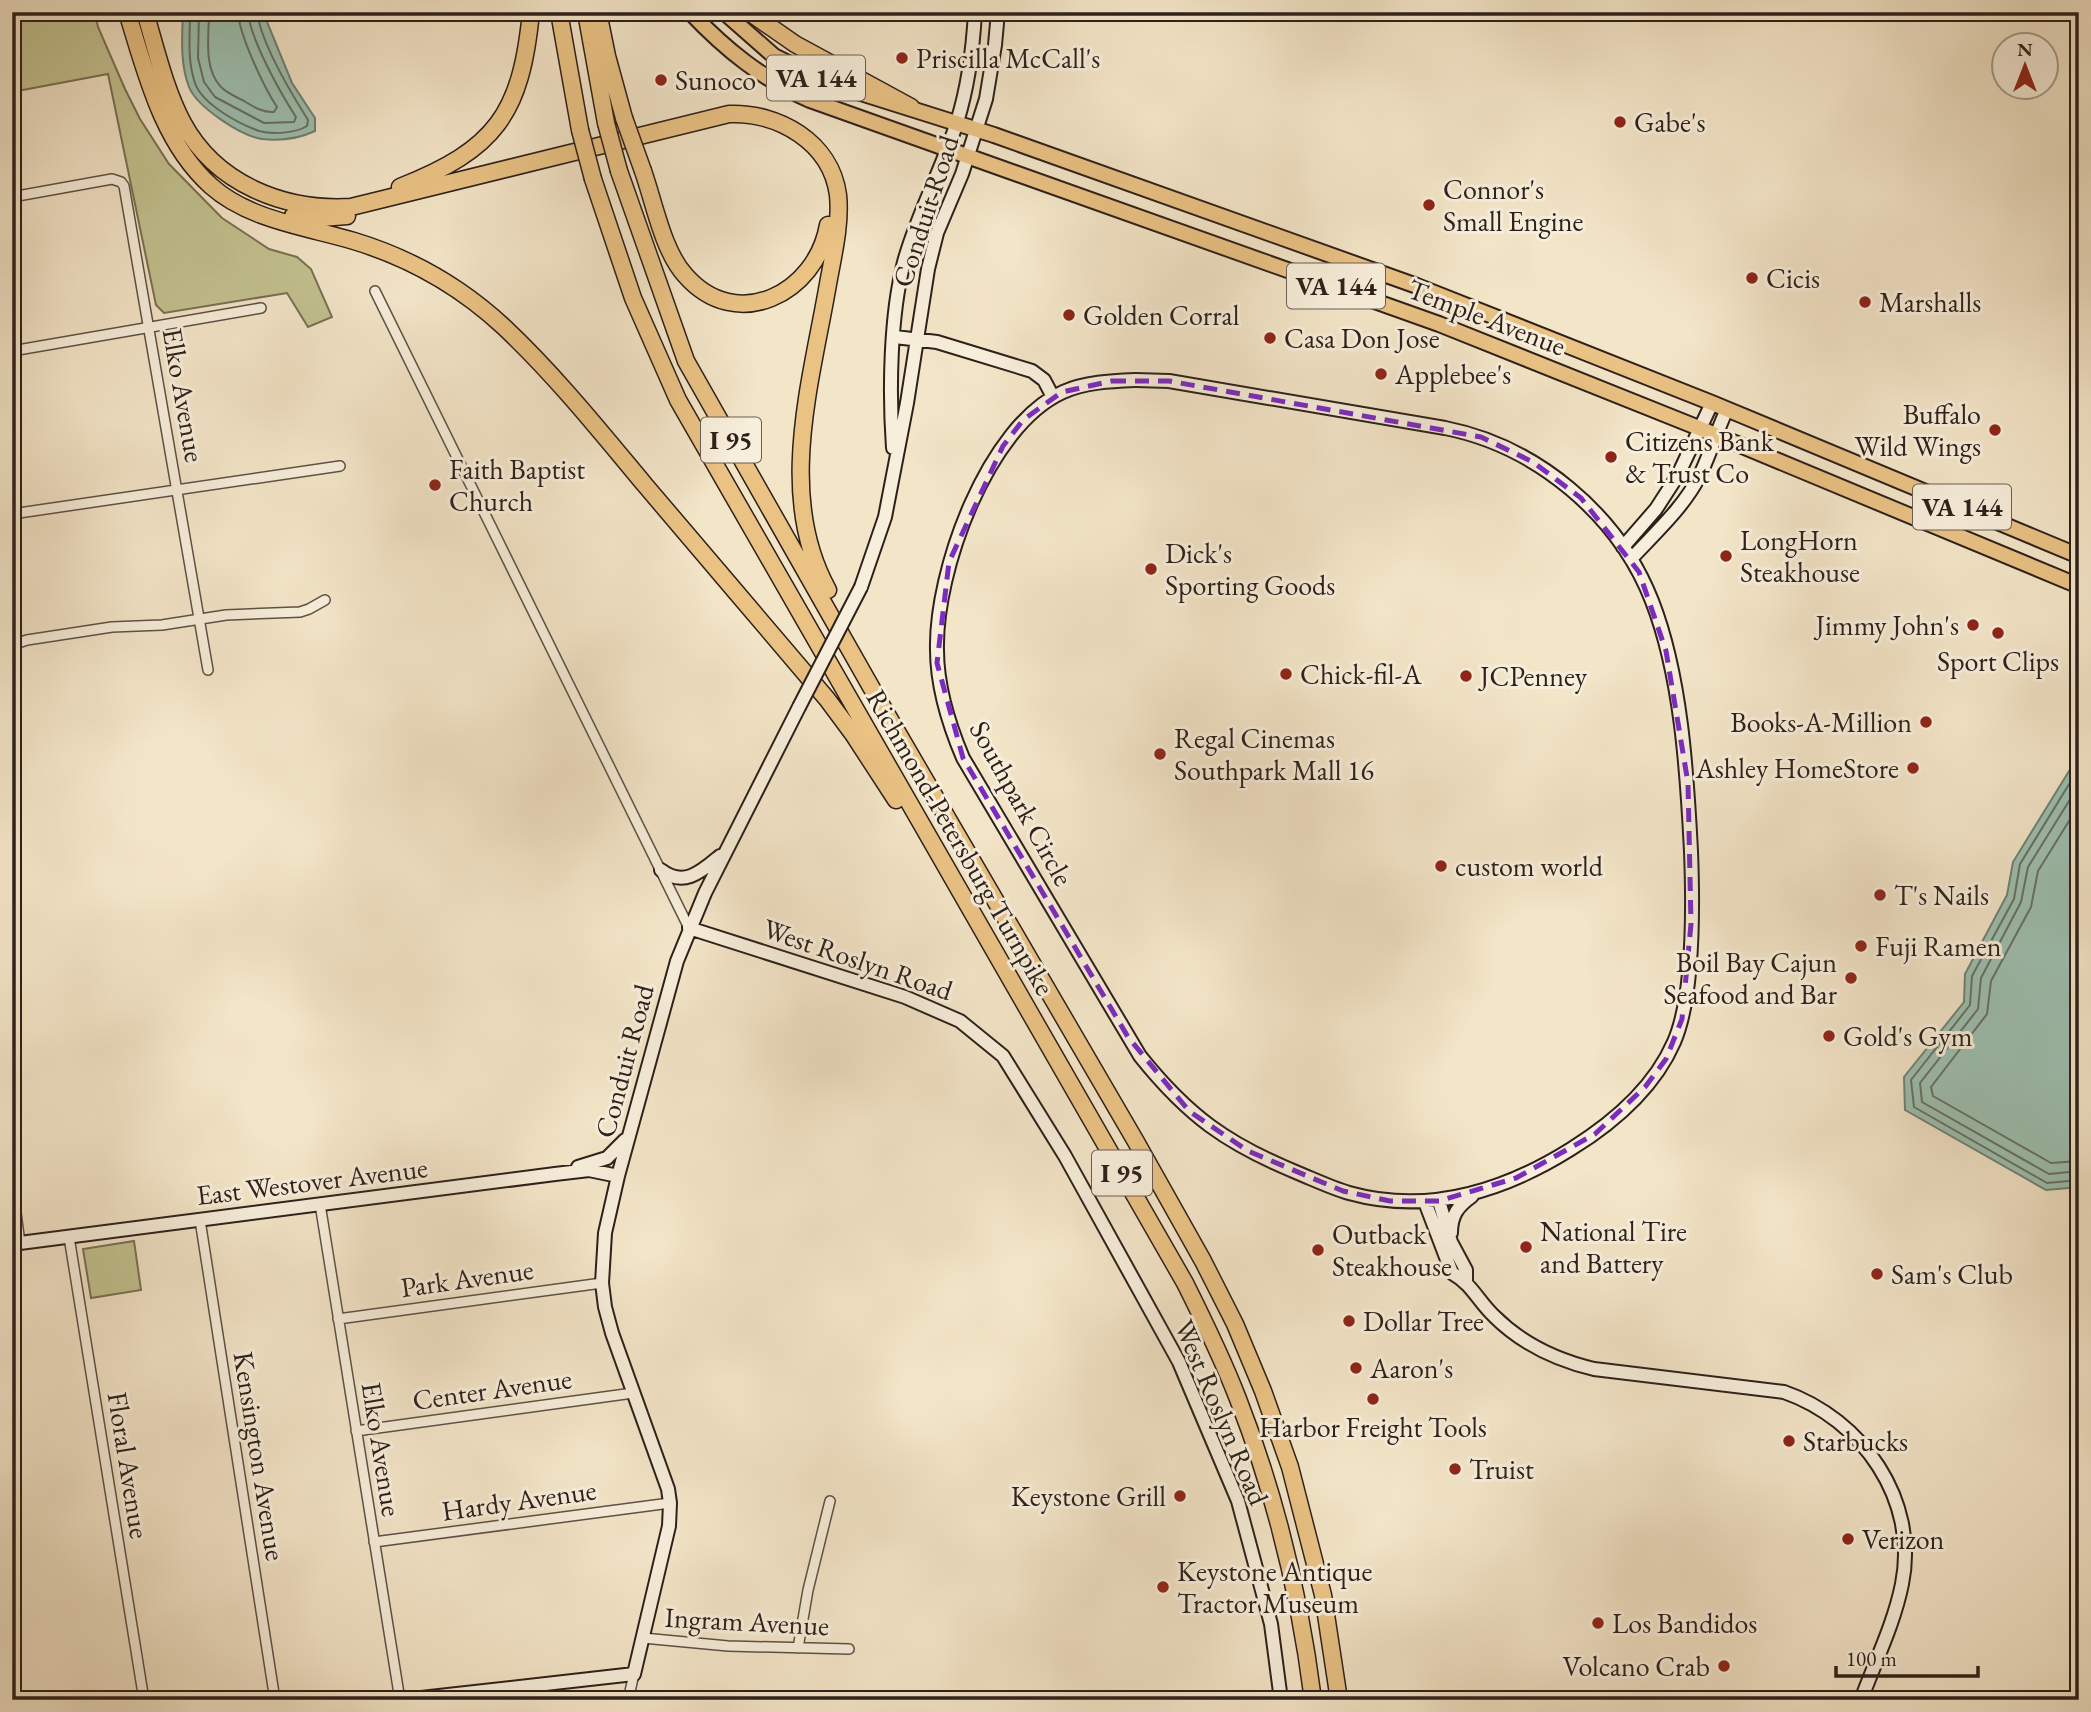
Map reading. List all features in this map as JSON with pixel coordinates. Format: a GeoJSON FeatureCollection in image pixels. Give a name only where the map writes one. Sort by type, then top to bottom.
{"type":"FeatureCollection","features":[{"type":"Feature","properties":{"kind":"highway"},"geometry":{"type":"LineString","coordinates":[[118,12],[129,20],[163,117],[190,161],[211,186],[258,213],[372,247],[408,262],[464,294],[504,327],[599,429],[827,699],[959,892]]}},
{"type":"Feature","properties":{"kind":"highway"},"geometry":{"type":"LineString","coordinates":[[145,12],[176,109],[188,132],[204,153],[244,185],[276,199],[305,205],[338,208],[363,204],[729,114],[752,114],[773,119],[803,137],[815,148],[829,169],[836,187],[838,207],[834,248],[803,431],[800,479],[803,518],[811,555],[861,650],[875,694]]}},
{"type":"Feature","properties":{"kind":"highway"},"geometry":{"type":"LineString","coordinates":[[305,205],[362,198],[400,186],[447,167],[480,143],[501,119],[515,95],[524,64],[531,12]]}},
{"type":"Feature","properties":{"kind":"highway","name":"Richmond-Petersburg Turnpike"},"geometry":{"type":"LineString","coordinates":[[559,12],[580,130],[593,179],[633,298],[678,400],[1185,1283],[1219,1353],[1246,1422],[1279,1524],[1299,1612],[1313,1700]]}},
{"type":"Feature","properties":{"kind":"highway","name":"Richmond-Petersburg Turnpike"},"geometry":{"type":"LineString","coordinates":[[586,12],[606,123],[619,171],[687,361],[875,694],[1135,1140],[1235,1324],[1290,1467],[1323,1595],[1339,1700]]}},
{"type":"Feature","properties":{"kind":"highway"},"geometry":{"type":"LineString","coordinates":[[190,161],[235,195],[266,209],[292,216],[337,218],[727,123],[751,122],[772,128],[792,139],[809,155],[817,167],[829,200],[828,227],[821,252],[800,281],[773,298],[746,303],[718,298],[693,283],[678,266],[668,245],[643,172],[624,118],[598,12]]}},
{"type":"Feature","properties":{"kind":"highway"},"geometry":{"type":"LineString","coordinates":[[749,12],[795,44],[911,107]]}},
{"type":"Feature","properties":{"kind":"main road","name":"Temple Avenue"},"geometry":{"type":"LineString","coordinates":[[690,12],[717,40],[750,67],[790,92],[1439,324],[1699,428],[2079,586]]}},
{"type":"Feature","properties":{"kind":"main road","name":"Temple Avenue"},"geometry":{"type":"LineString","coordinates":[[723,12],[760,45],[797,69],[829,83],[957,122],[1404,281],[1727,409],[2079,556]]}},
{"type":"Feature","properties":{"kind":"street","name":"Conduit Road"},"geometry":{"type":"LineString","coordinates":[[894,466],[890,406],[897,301],[913,233],[957,122],[969,64],[975,12]]}},
{"type":"Feature","properties":{"kind":"street","name":"Conduit Road"},"geometry":{"type":"LineString","coordinates":[[628,1700],[669,1526],[670,1503],[668,1489],[605,1307],[602,1283],[605,1233],[629,1134],[677,961],[689,928],[860,587],[885,517],[907,403],[924,285],[937,233],[977,129],[990,81],[998,12]]}},
{"type":"Feature","properties":{"kind":"street","name":"Elko Avenue"},"geometry":{"type":"LineString","coordinates":[[12,197],[117,180],[124,186],[208,670]]}},
{"type":"Feature","properties":{"kind":"street"},"geometry":{"type":"LineString","coordinates":[[375,291],[689,928]]}},
{"type":"Feature","properties":{"kind":"street"},"geometry":{"type":"LineString","coordinates":[[12,351],[261,308]]}},
{"type":"Feature","properties":{"kind":"street"},"geometry":{"type":"LineString","coordinates":[[895,337],[970,351],[1032,371],[1044,380],[1053,397]]}},
{"type":"Feature","properties":{"kind":"street","name":"Southpark Circle"},"geometry":{"type":"LineString","coordinates":[[1161,380],[1456,430],[1481,437],[1517,453],[1559,479],[1581,498],[1623,547],[1653,603],[1672,677],[1685,756],[1691,865],[1691,924],[1682,1019],[1666,1059],[1636,1098],[1585,1140],[1540,1168],[1478,1192],[1439,1201],[1390,1201],[1343,1191],[1248,1152],[1212,1129],[1189,1111],[1157,1077],[1128,1037],[963,758],[948,716],[937,663],[937,638],[949,562],[970,509],[1003,446],[1023,421],[1053,397],[1069,390],[1099,383],[1161,380]]}},
{"type":"Feature","properties":{"kind":"street"},"geometry":{"type":"LineString","coordinates":[[1623,547],[1656,509],[1678,475],[1712,403]]}},
{"type":"Feature","properties":{"kind":"street"},"geometry":{"type":"LineString","coordinates":[[1631,559],[1686,497],[1699,476],[1727,409]]}},
{"type":"Feature","properties":{"kind":"street"},"geometry":{"type":"LineString","coordinates":[[12,514],[340,466]]}},
{"type":"Feature","properties":{"kind":"street"},"geometry":{"type":"LineString","coordinates":[[12,645],[100,628],[162,625],[226,615],[300,612],[325,600]]}},
{"type":"Feature","properties":{"kind":"street"},"geometry":{"type":"LineString","coordinates":[[661,870],[673,877],[690,877],[701,872],[726,851]]}},
{"type":"Feature","properties":{"kind":"street","name":"West Roslyn Road"},"geometry":{"type":"LineString","coordinates":[[689,928],[905,997],[960,1021],[1003,1056],[1065,1156],[1179,1362],[1238,1501],[1271,1624],[1281,1700]]}},
{"type":"Feature","properties":{"kind":"street"},"geometry":{"type":"LineString","coordinates":[[555,1174],[607,1158],[629,1134]]}},
{"type":"Feature","properties":{"kind":"street","name":"East Westover Avenue"},"geometry":{"type":"LineString","coordinates":[[16,1244],[589,1170],[618,1176]]}},
{"type":"Feature","properties":{"kind":"street"},"geometry":{"type":"LineString","coordinates":[[12,1183],[16,1244]]}},
{"type":"Feature","properties":{"kind":"street"},"geometry":{"type":"LineString","coordinates":[[1451,1242],[1451,1220],[1454,1213],[1478,1192]]}},
{"type":"Feature","properties":{"kind":"street"},"geometry":{"type":"LineString","coordinates":[[1439,1201],[1451,1242],[1466,1269],[1466,1282]]}},
{"type":"Feature","properties":{"kind":"street"},"geometry":{"type":"LineString","coordinates":[[1425,1202],[1452,1273],[1466,1282],[1511,1332],[1532,1346],[1571,1363],[1594,1369],[1784,1392],[1810,1403],[1850,1431],[1877,1462],[1887,1480],[1897,1504],[1903,1541],[1904,1566],[1897,1606],[1861,1700]]}},
{"type":"Feature","properties":{"kind":"street","name":"Elko Avenue"},"geometry":{"type":"LineString","coordinates":[[320,1205],[401,1700]]}},
{"type":"Feature","properties":{"kind":"street","name":"Kensington Avenue"},"geometry":{"type":"LineString","coordinates":[[200,1220],[275,1700]]}},
{"type":"Feature","properties":{"kind":"street","name":"Floral Avenue"},"geometry":{"type":"LineString","coordinates":[[69,1237],[144,1700]]}},
{"type":"Feature","properties":{"kind":"street","name":"Park Avenue"},"geometry":{"type":"LineString","coordinates":[[338,1319],[602,1283]]}},
{"type":"Feature","properties":{"kind":"street","name":"Center Avenue"},"geometry":{"type":"LineString","coordinates":[[356,1431],[633,1393]]}},
{"type":"Feature","properties":{"kind":"street"},"geometry":{"type":"LineString","coordinates":[[798,1648],[808,1590],[830,1501]]}},
{"type":"Feature","properties":{"kind":"street","name":"Hardy Avenue"},"geometry":{"type":"LineString","coordinates":[[374,1542],[670,1503]]}},
{"type":"Feature","properties":{"kind":"street","name":"Ingram Avenue"},"geometry":{"type":"LineString","coordinates":[[643,1638],[715,1645],[849,1650]]}},
{"type":"Feature","properties":{"kind":"street"},"geometry":{"type":"LineString","coordinates":[[401,1700],[634,1674]]}},
{"type":"Feature","properties":{"kind":"highlighted area"},"geometry":{"type":"Polygon","coordinates":[[[1112,381],[1169,381],[1481,437],[1533,462],[1581,498],[1639,572],[1666,651],[1688,783],[1691,924],[1682,1019],[1666,1059],[1645,1087],[1595,1134],[1516,1178],[1439,1201],[1390,1201],[1343,1191],[1248,1151],[1189,1111],[1128,1037],[963,758],[937,663],[949,562],[1003,446],[1023,420],[1062,392],[1112,381]]]}},
{"type":"Feature","properties":{"kind":"shaded area"},"geometry":{"type":"Polygon","coordinates":[[[12,12],[95,12],[98,27],[125,89],[140,119],[169,164],[222,218],[269,249],[297,257],[311,269],[332,317],[308,327],[287,293],[164,313],[156,305],[108,74],[12,92],[12,12]]]}},
{"type":"Feature","properties":{"kind":"shaded area"},"geometry":{"type":"Polygon","coordinates":[[[134,1241],[141,1290],[91,1298],[83,1249],[134,1241]]]}},
{"type":"Feature","properties":{"kind":"water"},"geometry":{"type":"Polygon","coordinates":[[[183,12],[263,12],[292,83],[315,118],[315,131],[276,140],[253,137],[232,127],[201,103],[189,87],[184,69],[183,12]]]}},
{"type":"Feature","properties":{"kind":"water"},"geometry":{"type":"Polygon","coordinates":[[[2079,755],[2079,1187],[2046,1190],[1905,1110],[1904,1077],[1964,1002],[1965,974],[2007,895],[2013,862],[2079,755]]]}},
{"type":"Feature","properties":{"kind":"place","name":"Priscilla McCall's"},"geometry":{"type":"Point","coordinates":[902,58]}},
{"type":"Feature","properties":{"kind":"place","name":"Sunoco"},"geometry":{"type":"Point","coordinates":[661,80]}},
{"type":"Feature","properties":{"kind":"place","name":"Gabe's"},"geometry":{"type":"Point","coordinates":[1620,122]}},
{"type":"Feature","properties":{"kind":"place","name":"Connor's Small Engine"},"geometry":{"type":"Point","coordinates":[1429,205]}},
{"type":"Feature","properties":{"kind":"place","name":"Cicis"},"geometry":{"type":"Point","coordinates":[1752,278]}},
{"type":"Feature","properties":{"kind":"place","name":"Marshalls"},"geometry":{"type":"Point","coordinates":[1865,302]}},
{"type":"Feature","properties":{"kind":"place","name":"Golden Corral"},"geometry":{"type":"Point","coordinates":[1069,315]}},
{"type":"Feature","properties":{"kind":"place","name":"Casa Don Jose"},"geometry":{"type":"Point","coordinates":[1270,338]}},
{"type":"Feature","properties":{"kind":"place","name":"Applebee's"},"geometry":{"type":"Point","coordinates":[1381,374]}},
{"type":"Feature","properties":{"kind":"place","name":"Buffalo Wild Wings"},"geometry":{"type":"Point","coordinates":[1995,430]}},
{"type":"Feature","properties":{"kind":"place","name":"Citizens Bank & Trust Co"},"geometry":{"type":"Point","coordinates":[1611,457]}},
{"type":"Feature","properties":{"kind":"place","name":"Faith Baptist Church"},"geometry":{"type":"Point","coordinates":[435,485]}},
{"type":"Feature","properties":{"kind":"place","name":"LongHorn Steakhouse"},"geometry":{"type":"Point","coordinates":[1726,556]}},
{"type":"Feature","properties":{"kind":"place","name":"Dick's Sporting Goods"},"geometry":{"type":"Point","coordinates":[1151,569]}},
{"type":"Feature","properties":{"kind":"place","name":"Jimmy John's"},"geometry":{"type":"Point","coordinates":[1973,625]}},
{"type":"Feature","properties":{"kind":"place","name":"Sport Clips"},"geometry":{"type":"Point","coordinates":[1998,633]}},
{"type":"Feature","properties":{"kind":"place","name":"Chick-fil-A"},"geometry":{"type":"Point","coordinates":[1286,674]}},
{"type":"Feature","properties":{"kind":"place","name":"JCPenney"},"geometry":{"type":"Point","coordinates":[1466,676]}},
{"type":"Feature","properties":{"kind":"place","name":"Books-A-Million"},"geometry":{"type":"Point","coordinates":[1926,722]}},
{"type":"Feature","properties":{"kind":"place","name":"Regal Cinemas Southpark Mall 16"},"geometry":{"type":"Point","coordinates":[1160,754]}},
{"type":"Feature","properties":{"kind":"place","name":"Ashley HomeStore"},"geometry":{"type":"Point","coordinates":[1913,768]}},
{"type":"Feature","properties":{"kind":"place","name":"custom world"},"geometry":{"type":"Point","coordinates":[1441,866]}},
{"type":"Feature","properties":{"kind":"place","name":"T's Nails"},"geometry":{"type":"Point","coordinates":[1880,895]}},
{"type":"Feature","properties":{"kind":"place","name":"Fuji Ramen"},"geometry":{"type":"Point","coordinates":[1861,946]}},
{"type":"Feature","properties":{"kind":"place","name":"Boil Bay Cajun Seafood and Bar"},"geometry":{"type":"Point","coordinates":[1851,978]}},
{"type":"Feature","properties":{"kind":"place","name":"Gold's Gym"},"geometry":{"type":"Point","coordinates":[1829,1036]}},
{"type":"Feature","properties":{"kind":"place","name":"National Tire and Battery"},"geometry":{"type":"Point","coordinates":[1526,1247]}},
{"type":"Feature","properties":{"kind":"place","name":"Outback Steakhouse"},"geometry":{"type":"Point","coordinates":[1318,1250]}},
{"type":"Feature","properties":{"kind":"place","name":"Sam's Club"},"geometry":{"type":"Point","coordinates":[1877,1274]}},
{"type":"Feature","properties":{"kind":"place","name":"Dollar Tree"},"geometry":{"type":"Point","coordinates":[1349,1321]}},
{"type":"Feature","properties":{"kind":"place","name":"Aaron's"},"geometry":{"type":"Point","coordinates":[1356,1368]}},
{"type":"Feature","properties":{"kind":"place","name":"Harbor Freight Tools"},"geometry":{"type":"Point","coordinates":[1373,1399]}},
{"type":"Feature","properties":{"kind":"place","name":"Starbucks"},"geometry":{"type":"Point","coordinates":[1789,1441]}},
{"type":"Feature","properties":{"kind":"place","name":"Truist"},"geometry":{"type":"Point","coordinates":[1455,1469]}},
{"type":"Feature","properties":{"kind":"place","name":"Keystone Grill"},"geometry":{"type":"Point","coordinates":[1180,1496]}},
{"type":"Feature","properties":{"kind":"place","name":"Verizon"},"geometry":{"type":"Point","coordinates":[1848,1539]}},
{"type":"Feature","properties":{"kind":"place","name":"Keystone Antique Tractor Museum"},"geometry":{"type":"Point","coordinates":[1163,1587]}},
{"type":"Feature","properties":{"kind":"place","name":"Los Bandidos"},"geometry":{"type":"Point","coordinates":[1598,1623]}},
{"type":"Feature","properties":{"kind":"place","name":"Volcano Crab"},"geometry":{"type":"Point","coordinates":[1724,1666]}}]}
